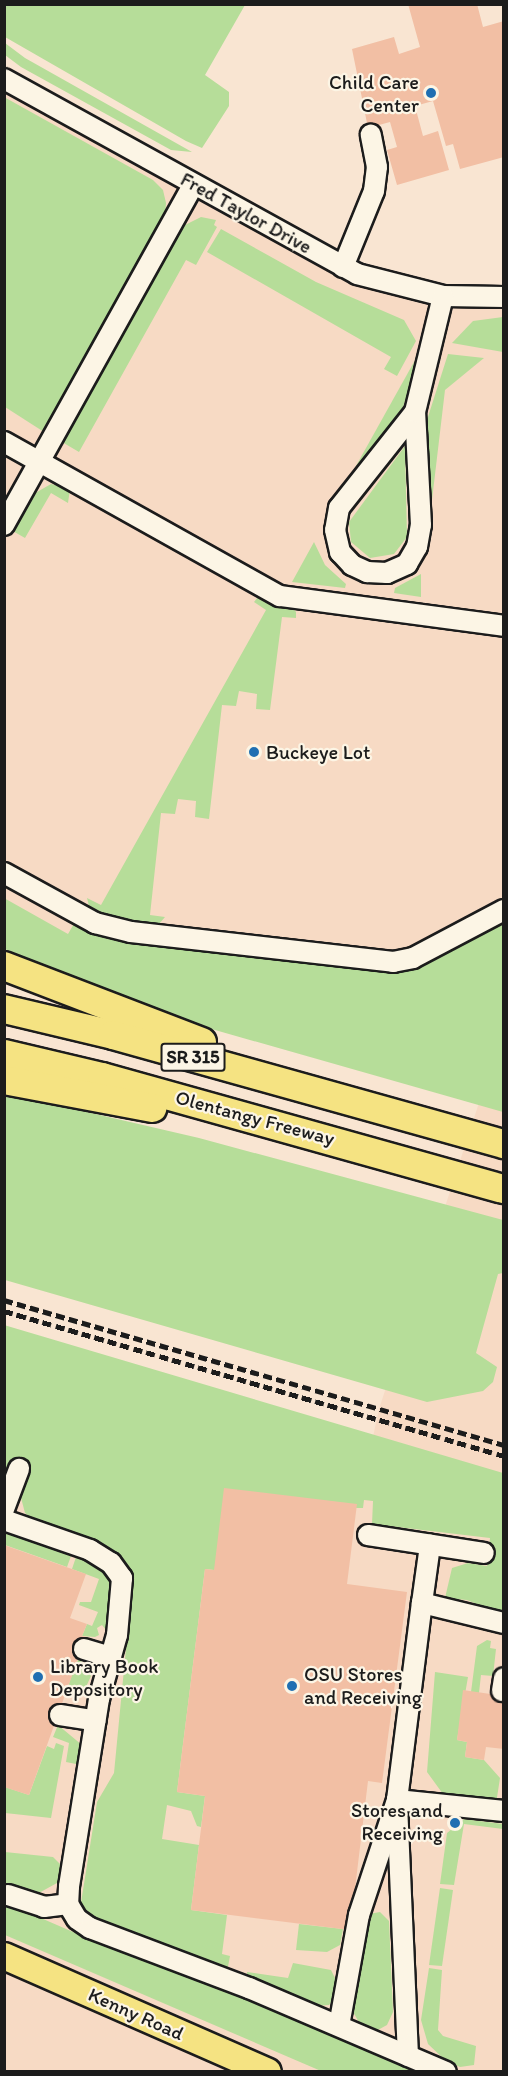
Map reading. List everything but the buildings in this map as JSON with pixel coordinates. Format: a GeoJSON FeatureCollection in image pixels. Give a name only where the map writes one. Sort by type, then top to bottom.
{"type":"FeatureCollection","features":[{"type":"Feature","properties":{"kind":"highway"},"geometry":{"type":"LineString","coordinates":[[4,966],[381,1108]]}},
{"type":"Feature","properties":{"kind":"highway","name":"SR 315"},"geometry":{"type":"LineString","coordinates":[[4,1009],[381,1108],[504,1144]]}},
{"type":"Feature","properties":{"kind":"highway","name":"Olentangy Freeway"},"geometry":{"type":"LineString","coordinates":[[4,1054],[369,1149],[504,1188]]}},
{"type":"Feature","properties":{"kind":"highway"},"geometry":{"type":"LineString","coordinates":[[4,1080],[369,1149]]}},
{"type":"Feature","properties":{"kind":"main road","name":"Kenny Road"},"geometry":{"type":"LineString","coordinates":[[4,1956],[268,2072]]}},
{"type":"Feature","properties":{"kind":"street","name":"Fred Taylor Drive"},"geometry":{"type":"LineString","coordinates":[[4,79],[357,274],[443,296],[504,297]]}},
{"type":"Feature","properties":{"kind":"street"},"geometry":{"type":"LineString","coordinates":[[343,267],[374,191],[377,167],[371,135]]}},
{"type":"Feature","properties":{"kind":"street"},"geometry":{"type":"LineString","coordinates":[[4,525],[194,184]]}},
{"type":"Feature","properties":{"kind":"street"},"geometry":{"type":"LineString","coordinates":[[415,412],[339,508],[335,530],[340,552],[352,564],[366,572],[387,573],[407,564],[417,547],[421,525],[415,412],[443,296]]}},
{"type":"Feature","properties":{"kind":"street"},"geometry":{"type":"LineString","coordinates":[[4,442],[280,596],[504,626]]}},
{"type":"Feature","properties":{"kind":"street"},"geometry":{"type":"LineString","coordinates":[[4,873],[94,923],[131,932],[393,962],[413,958],[504,910]]}},
{"type":"Feature","properties":{"kind":"street"},"geometry":{"type":"LineString","coordinates":[[4,1509],[19,1469]]}},
{"type":"Feature","properties":{"kind":"street"},"geometry":{"type":"LineString","coordinates":[[4,1520],[90,1550],[117,1569],[123,1592],[96,1721],[68,1904],[77,1919],[90,1928],[339,2026],[446,2072]]}},
{"type":"Feature","properties":{"kind":"street"},"geometry":{"type":"LineString","coordinates":[[368,1535],[484,1552]]}},
{"type":"Feature","properties":{"kind":"street"},"geometry":{"type":"LineString","coordinates":[[408,2056],[397,1800],[430,1545]]}},
{"type":"Feature","properties":{"kind":"street"},"geometry":{"type":"LineString","coordinates":[[423,1603],[504,1623]]}},
{"type":"Feature","properties":{"kind":"street"},"geometry":{"type":"LineString","coordinates":[[84,1649],[111,1657]]}},
{"type":"Feature","properties":{"kind":"street"},"geometry":{"type":"LineString","coordinates":[[60,1715],[96,1721]]}},
{"type":"Feature","properties":{"kind":"street"},"geometry":{"type":"LineString","coordinates":[[397,1800],[504,1811]]}},
{"type":"Feature","properties":{"kind":"street"},"geometry":{"type":"LineString","coordinates":[[339,2026],[359,1915],[397,1800]]}},
{"type":"Feature","properties":{"kind":"street"},"geometry":{"type":"LineString","coordinates":[[8,1895],[44,1907],[68,1904]]}},
{"type":"Feature","properties":{"kind":"shaded area"},"geometry":{"type":"Polygon","coordinates":[[[5,79],[357,274],[503,297],[503,2071],[5,2071],[5,1337],[371,1446],[379,1409],[491,1066],[5,926],[5,79]]]}},
{"type":"Feature","properties":{"kind":"green space"},"geometry":{"type":"Polygon","coordinates":[[[5,4],[245,5],[205,75],[229,92],[229,106],[202,148],[186,141],[5,37],[5,4]]]}},
{"type":"Feature","properties":{"kind":"green space"},"geometry":{"type":"Polygon","coordinates":[[[5,43],[25,58],[192,152],[171,150],[21,67],[5,55],[5,43]]]}},
{"type":"Feature","properties":{"kind":"green space"},"geometry":{"type":"Polygon","coordinates":[[[4,97],[153,180],[163,190],[166,203],[165,216],[44,432],[5,407],[4,97]]]}},
{"type":"Feature","properties":{"kind":"green space"},"geometry":{"type":"Polygon","coordinates":[[[201,217],[216,220],[214,225],[217,227],[196,265],[186,260],[79,452],[62,442],[179,228],[201,217]]]}},
{"type":"Feature","properties":{"kind":"green space"},"geometry":{"type":"Polygon","coordinates":[[[221,229],[316,282],[404,320],[416,341],[397,376],[384,369],[391,357],[207,252],[221,229]]]}},
{"type":"Feature","properties":{"kind":"green space"},"geometry":{"type":"Polygon","coordinates":[[[503,317],[503,352],[452,343],[473,321],[503,317]]]}},
{"type":"Feature","properties":{"kind":"green space"},"geometry":{"type":"Polygon","coordinates":[[[421,351],[400,417],[342,491],[419,353],[421,351]]]}},
{"type":"Feature","properties":{"kind":"green space"},"geometry":{"type":"Polygon","coordinates":[[[448,354],[484,358],[445,390],[430,517],[426,517],[427,420],[448,354]]]}},
{"type":"Feature","properties":{"kind":"green space"},"geometry":{"type":"Polygon","coordinates":[[[405,446],[407,537],[394,554],[370,558],[351,542],[349,522],[405,446]]]}},
{"type":"Feature","properties":{"kind":"green space"},"geometry":{"type":"Polygon","coordinates":[[[51,484],[70,489],[68,503],[51,493],[25,538],[11,530],[30,496],[51,484]]]}},
{"type":"Feature","properties":{"kind":"green space"},"geometry":{"type":"Polygon","coordinates":[[[314,542],[325,565],[346,584],[345,588],[292,582],[314,542]]]}},
{"type":"Feature","properties":{"kind":"green space"},"geometry":{"type":"Polygon","coordinates":[[[421,574],[421,597],[394,593],[395,588],[421,574]]]}},
{"type":"Feature","properties":{"kind":"green space"},"geometry":{"type":"Polygon","coordinates":[[[258,597],[292,607],[296,612],[296,618],[282,617],[270,710],[256,709],[257,694],[239,691],[236,706],[222,705],[209,819],[195,817],[196,801],[178,799],[175,814],[161,813],[150,915],[165,917],[159,924],[111,917],[89,906],[87,898],[101,905],[266,610],[254,602],[258,597]]]}},
{"type":"Feature","properties":{"kind":"green space"},"geometry":{"type":"Polygon","coordinates":[[[4,898],[68,934],[75,922],[409,967],[433,959],[503,923],[503,1112],[201,1026],[52,972],[5,949],[4,898]]]}},
{"type":"Feature","properties":{"kind":"green space"},"geometry":{"type":"Polygon","coordinates":[[[5,1093],[199,1138],[503,1220],[503,1273],[498,1274],[476,1353],[497,1367],[493,1382],[483,1391],[427,1402],[5,1280],[5,1093]]]}},
{"type":"Feature","properties":{"kind":"green space"},"geometry":{"type":"Polygon","coordinates":[[[4,1325],[503,1473],[503,1615],[467,1600],[445,1598],[452,1568],[468,1563],[487,1566],[490,1538],[372,1524],[373,1501],[364,1500],[363,1508],[356,1508],[214,1570],[205,1569],[177,1792],[205,1796],[201,1827],[197,1826],[191,1811],[167,1805],[162,1839],[199,1845],[191,1910],[227,1915],[222,1954],[230,1956],[227,1972],[92,1920],[80,1909],[97,1802],[114,1773],[132,1586],[129,1570],[118,1554],[35,1521],[25,1513],[20,1494],[5,1485],[4,1325]]]}},
{"type":"Feature","properties":{"kind":"green space"},"geometry":{"type":"Polygon","coordinates":[[[5,1532],[71,1556],[67,1567],[5,1545],[5,1532]]]}},
{"type":"Feature","properties":{"kind":"green space"},"geometry":{"type":"Polygon","coordinates":[[[76,1557],[104,1571],[112,1586],[109,1626],[107,1631],[102,1625],[97,1628],[99,1635],[95,1637],[82,1636],[87,1624],[92,1626],[98,1612],[79,1605],[80,1602],[91,1602],[99,1579],[72,1569],[76,1557]]]}},
{"type":"Feature","properties":{"kind":"green space"},"geometry":{"type":"Polygon","coordinates":[[[487,1640],[491,1641],[490,1648],[496,1649],[493,1676],[481,1675],[479,1693],[471,1692],[477,1646],[487,1640]]]}},
{"type":"Feature","properties":{"kind":"green space"},"geometry":{"type":"Polygon","coordinates":[[[78,1659],[89,1667],[91,1676],[85,1689],[72,1691],[69,1696],[65,1694],[78,1659]]]}},
{"type":"Feature","properties":{"kind":"green space"},"geometry":{"type":"Polygon","coordinates":[[[435,1672],[468,1677],[457,1740],[467,1742],[465,1757],[484,1760],[500,1778],[496,1804],[443,1794],[427,1772],[435,1672]]]}},
{"type":"Feature","properties":{"kind":"green space"},"geometry":{"type":"Polygon","coordinates":[[[58,1725],[82,1745],[81,1765],[66,1762],[69,1743],[53,1737],[58,1725]]]}},
{"type":"Feature","properties":{"kind":"green space"},"geometry":{"type":"Polygon","coordinates":[[[56,1743],[64,1746],[51,1818],[5,1813],[5,1787],[29,1795],[47,1746],[54,1749],[56,1743]]]}},
{"type":"Feature","properties":{"kind":"green space"},"geometry":{"type":"Polygon","coordinates":[[[464,1819],[503,1824],[503,1829],[464,1824],[454,1885],[440,1884],[447,1833],[464,1819]]]}},
{"type":"Feature","properties":{"kind":"green space"},"geometry":{"type":"Polygon","coordinates":[[[5,1852],[53,1857],[61,1865],[62,1873],[57,1883],[37,1894],[8,1885],[5,1894],[5,1852]]]}},
{"type":"Feature","properties":{"kind":"green space"},"geometry":{"type":"Polygon","coordinates":[[[440,1888],[453,1890],[442,1966],[429,1965],[440,1888]]]}},
{"type":"Feature","properties":{"kind":"green space"},"geometry":{"type":"Polygon","coordinates":[[[4,1902],[103,1945],[310,2024],[420,2071],[321,2071],[5,1935],[4,1902]]]}},
{"type":"Feature","properties":{"kind":"green space"},"geometry":{"type":"Polygon","coordinates":[[[380,1912],[389,1921],[393,2012],[387,2025],[376,2031],[361,2026],[352,2010],[364,1924],[369,1914],[380,1912]]]}},
{"type":"Feature","properties":{"kind":"green space"},"geometry":{"type":"Polygon","coordinates":[[[299,1924],[343,1929],[340,1945],[327,1952],[296,1950],[299,1924]]]}},
{"type":"Feature","properties":{"kind":"green space"},"geometry":{"type":"Polygon","coordinates":[[[293,1963],[331,1970],[337,1982],[334,1999],[329,2005],[316,2006],[247,1976],[247,1972],[288,1978],[293,1963]]]}},
{"type":"Feature","properties":{"kind":"green space"},"geometry":{"type":"Polygon","coordinates":[[[429,1968],[442,1970],[438,2030],[443,2036],[476,2046],[474,2065],[460,2067],[446,2061],[428,2044],[421,2020],[429,1968]]]}},
{"type":"Feature","properties":{"kind":"railway"},"geometry":{"type":"LineString","coordinates":[[4,1300],[504,1445]]}},
{"type":"Feature","properties":{"kind":"railway"},"geometry":{"type":"LineString","coordinates":[[4,1311],[504,1456]]}},
{"type":"Feature","properties":{"kind":"place","name":"Child Care Center"},"geometry":{"type":"Point","coordinates":[431,93]}},
{"type":"Feature","properties":{"kind":"place","name":"Buckeye Lot"},"geometry":{"type":"Point","coordinates":[254,752]}},
{"type":"Feature","properties":{"kind":"place","name":"Library Book Depository"},"geometry":{"type":"Point","coordinates":[38,1677]}},
{"type":"Feature","properties":{"kind":"place","name":"OSU Stores and Receiving"},"geometry":{"type":"Point","coordinates":[292,1686]}},
{"type":"Feature","properties":{"kind":"place","name":"Stores and Receiving"},"geometry":{"type":"Point","coordinates":[455,1823]}}]}
